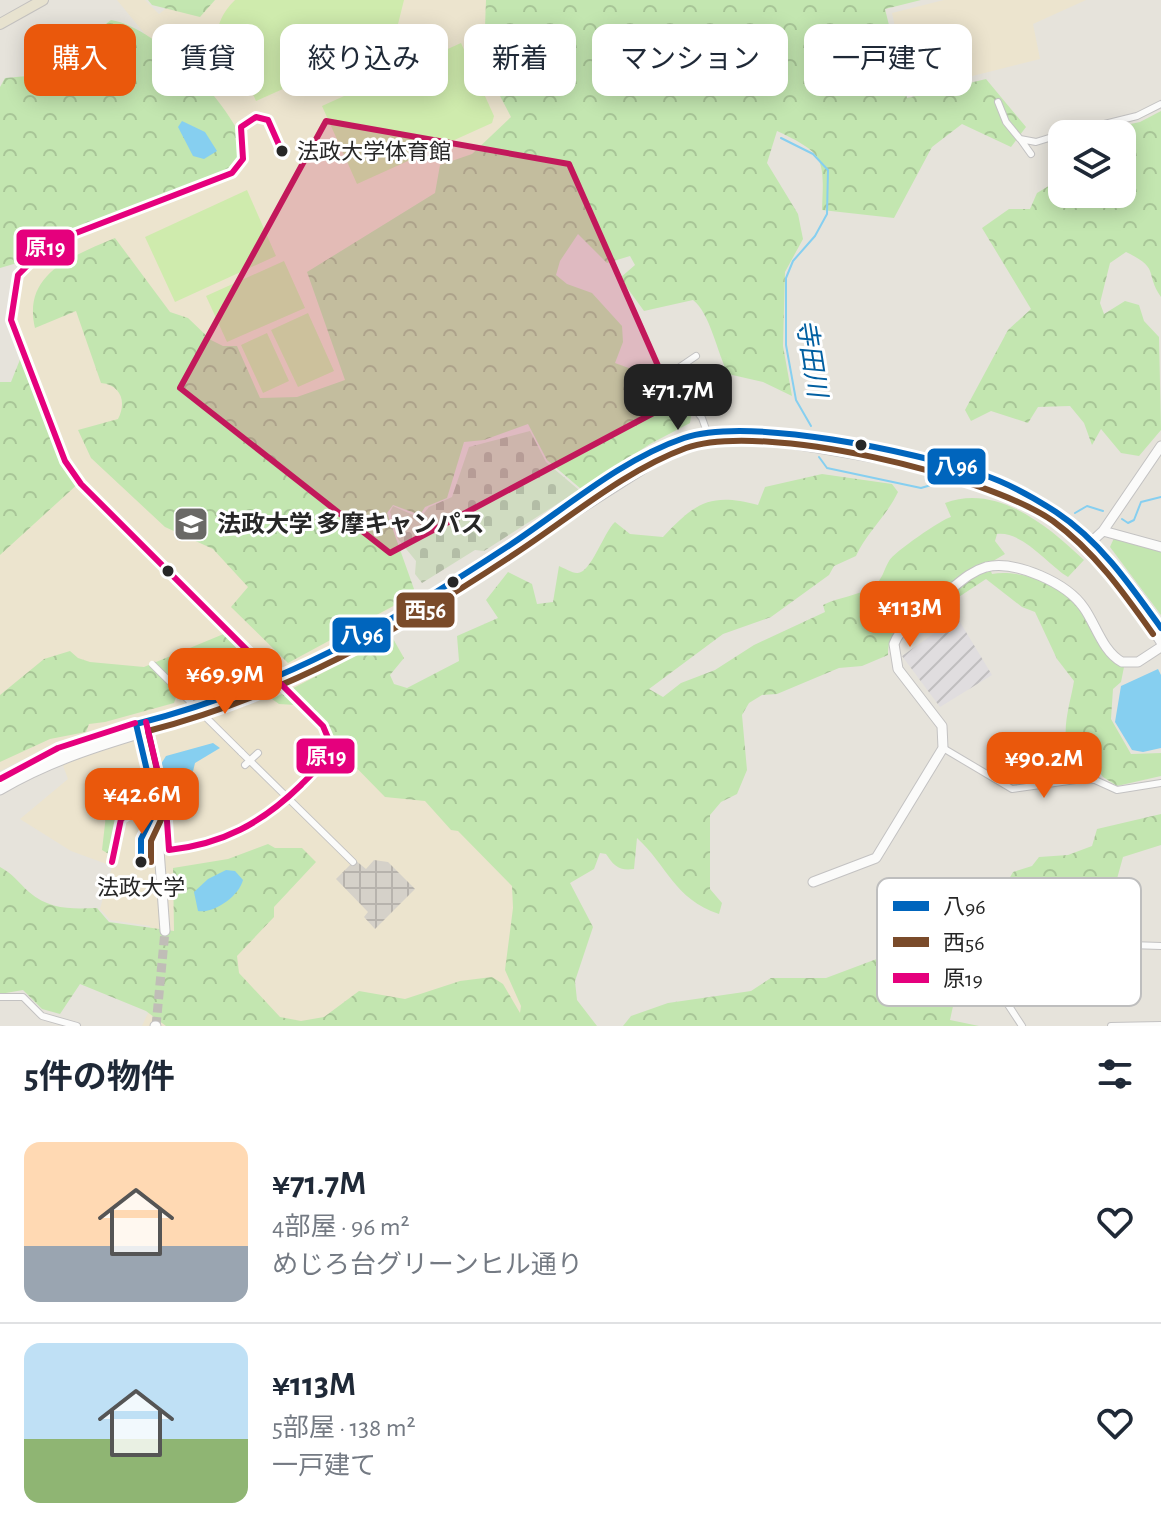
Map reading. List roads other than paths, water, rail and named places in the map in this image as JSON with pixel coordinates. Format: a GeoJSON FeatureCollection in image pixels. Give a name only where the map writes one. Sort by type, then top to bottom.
{"type":"FeatureCollection","features":[{"type":"Feature","properties":{"kind":"main road"},"geometry":{"type":"LineString","coordinates":[[0,24],[43,0]]}},
{"type":"Feature","properties":{"kind":"street"},"geometry":{"type":"LineString","coordinates":[[998,102],[1006,122],[1031,154]]}},
{"type":"Feature","properties":{"kind":"street"},"geometry":{"type":"LineString","coordinates":[[1121,120],[1161,104]]}},
{"type":"Feature","properties":{"kind":"street"},"geometry":{"type":"LineString","coordinates":[[1020,139],[1036,142],[1048,138]]}},
{"type":"Feature","properties":{"kind":"street"},"geometry":{"type":"LineString","coordinates":[[696,356],[671,373],[671,379],[702,418],[708,436]]}},
{"type":"Feature","properties":{"kind":"street"},"geometry":{"type":"LineString","coordinates":[[0,780],[62,749],[137,728],[301,672],[420,602],[660,449],[708,436],[764,431],[961,466],[993,477],[1041,501],[1123,573],[1161,628]]}},
{"type":"Feature","properties":{"kind":"street"},"geometry":{"type":"LineString","coordinates":[[1090,544],[1103,531],[1161,446]]}},
{"type":"Feature","properties":{"kind":"street"},"geometry":{"type":"LineString","coordinates":[[1103,531],[1161,547]]}},
{"type":"Feature","properties":{"kind":"street"},"geometry":{"type":"LineString","coordinates":[[813,882],[876,858],[943,748],[942,726],[898,669],[894,644],[906,627],[976,571],[1012,567],[1063,588],[1079,600],[1111,653],[1122,662],[1138,662],[1161,645],[1124,587],[1090,544]]}},
{"type":"Feature","properties":{"kind":"street"},"geometry":{"type":"LineString","coordinates":[[151,662],[241,752],[248,763],[271,781],[353,862]]}},
{"type":"Feature","properties":{"kind":"street"},"geometry":{"type":"LineString","coordinates":[[0,790],[62,757],[137,728]]}},
{"type":"Feature","properties":{"kind":"street"},"geometry":{"type":"LineString","coordinates":[[137,728],[156,809],[165,931]]}},
{"type":"Feature","properties":{"kind":"street"},"geometry":{"type":"LineString","coordinates":[[943,748],[1015,790],[1083,779],[1117,790],[1161,783]]}},
{"type":"Feature","properties":{"kind":"street"},"geometry":{"type":"LineString","coordinates":[[248,763],[258,753]]}},
{"type":"Feature","properties":{"kind":"street"},"geometry":{"type":"LineString","coordinates":[[271,781],[278,773]]}},
{"type":"Feature","properties":{"kind":"street"},"geometry":{"type":"LineString","coordinates":[[320,830],[328,822]]}},
{"type":"Feature","properties":{"kind":"street"},"geometry":{"type":"LineString","coordinates":[[1141,945],[1161,946]]}},
{"type":"Feature","properties":{"kind":"street"},"geometry":{"type":"LineString","coordinates":[[0,997],[18,995],[42,1016],[77,1026]]}},
{"type":"Feature","properties":{"kind":"street"},"geometry":{"type":"LineString","coordinates":[[1009,1006],[1022,1026]]}},
{"type":"Feature","properties":{"kind":"street"},"geometry":{"type":"LineString","coordinates":[[1111,1026],[1161,1025]]}},
{"type":"Feature","properties":{"kind":"water"},"geometry":{"type":"Polygon","coordinates":[[[182,121],[205,132],[217,151],[204,159],[193,156],[178,127],[182,121]]]}},
{"type":"Feature","properties":{"kind":"water"},"geometry":{"type":"Polygon","coordinates":[[[1158,669],[1161,675],[1161,748],[1143,752],[1132,750],[1115,722],[1121,686],[1158,669]]]}},
{"type":"Feature","properties":{"kind":"water"},"geometry":{"type":"Polygon","coordinates":[[[213,743],[220,748],[195,763],[190,784],[167,790],[161,764],[166,756],[213,743]]]}},
{"type":"Feature","properties":{"kind":"water"},"geometry":{"type":"Polygon","coordinates":[[[226,870],[235,871],[243,880],[237,892],[218,907],[198,911],[194,892],[208,879],[226,870]]]}},
{"type":"Feature","properties":{"kind":"waterway","name":"寺田川"},"geometry":{"type":"LineString","coordinates":[[781,138],[813,154],[828,170],[827,214],[815,236],[793,261],[786,278],[786,345],[796,400],[811,426]]}},
{"type":"Feature","properties":{"kind":"waterway","name":"寺田川"},"geometry":{"type":"LineString","coordinates":[[819,457],[827,468],[921,488],[948,480]]}},
{"type":"Feature","properties":{"kind":"waterway","name":"寺田川"},"geometry":{"type":"LineString","coordinates":[[1122,519],[1128,523],[1134,520],[1141,502],[1161,497]]}},
{"type":"Feature","properties":{"kind":"waterway","name":"寺田川"},"geometry":{"type":"LineString","coordinates":[[1075,513],[1087,506],[1103,511]]}},
{"type":"Feature","properties":{"kind":"tunnel"},"geometry":{"type":"LineString","coordinates":[[156,1026],[165,931]]}},
{"type":"Feature","properties":{"kind":"place","name":"法政大学体育館"},"geometry":{"type":"Point","coordinates":[282,151]}},
{"type":"Feature","properties":{"kind":"place","name":"法政大学 多摩キャンパス"},"geometry":{"type":"Point","coordinates":[191,524]}},
{"type":"Feature","properties":{"kind":"place","name":"法政大学"},"geometry":{"type":"Point","coordinates":[141,862]}}]}
